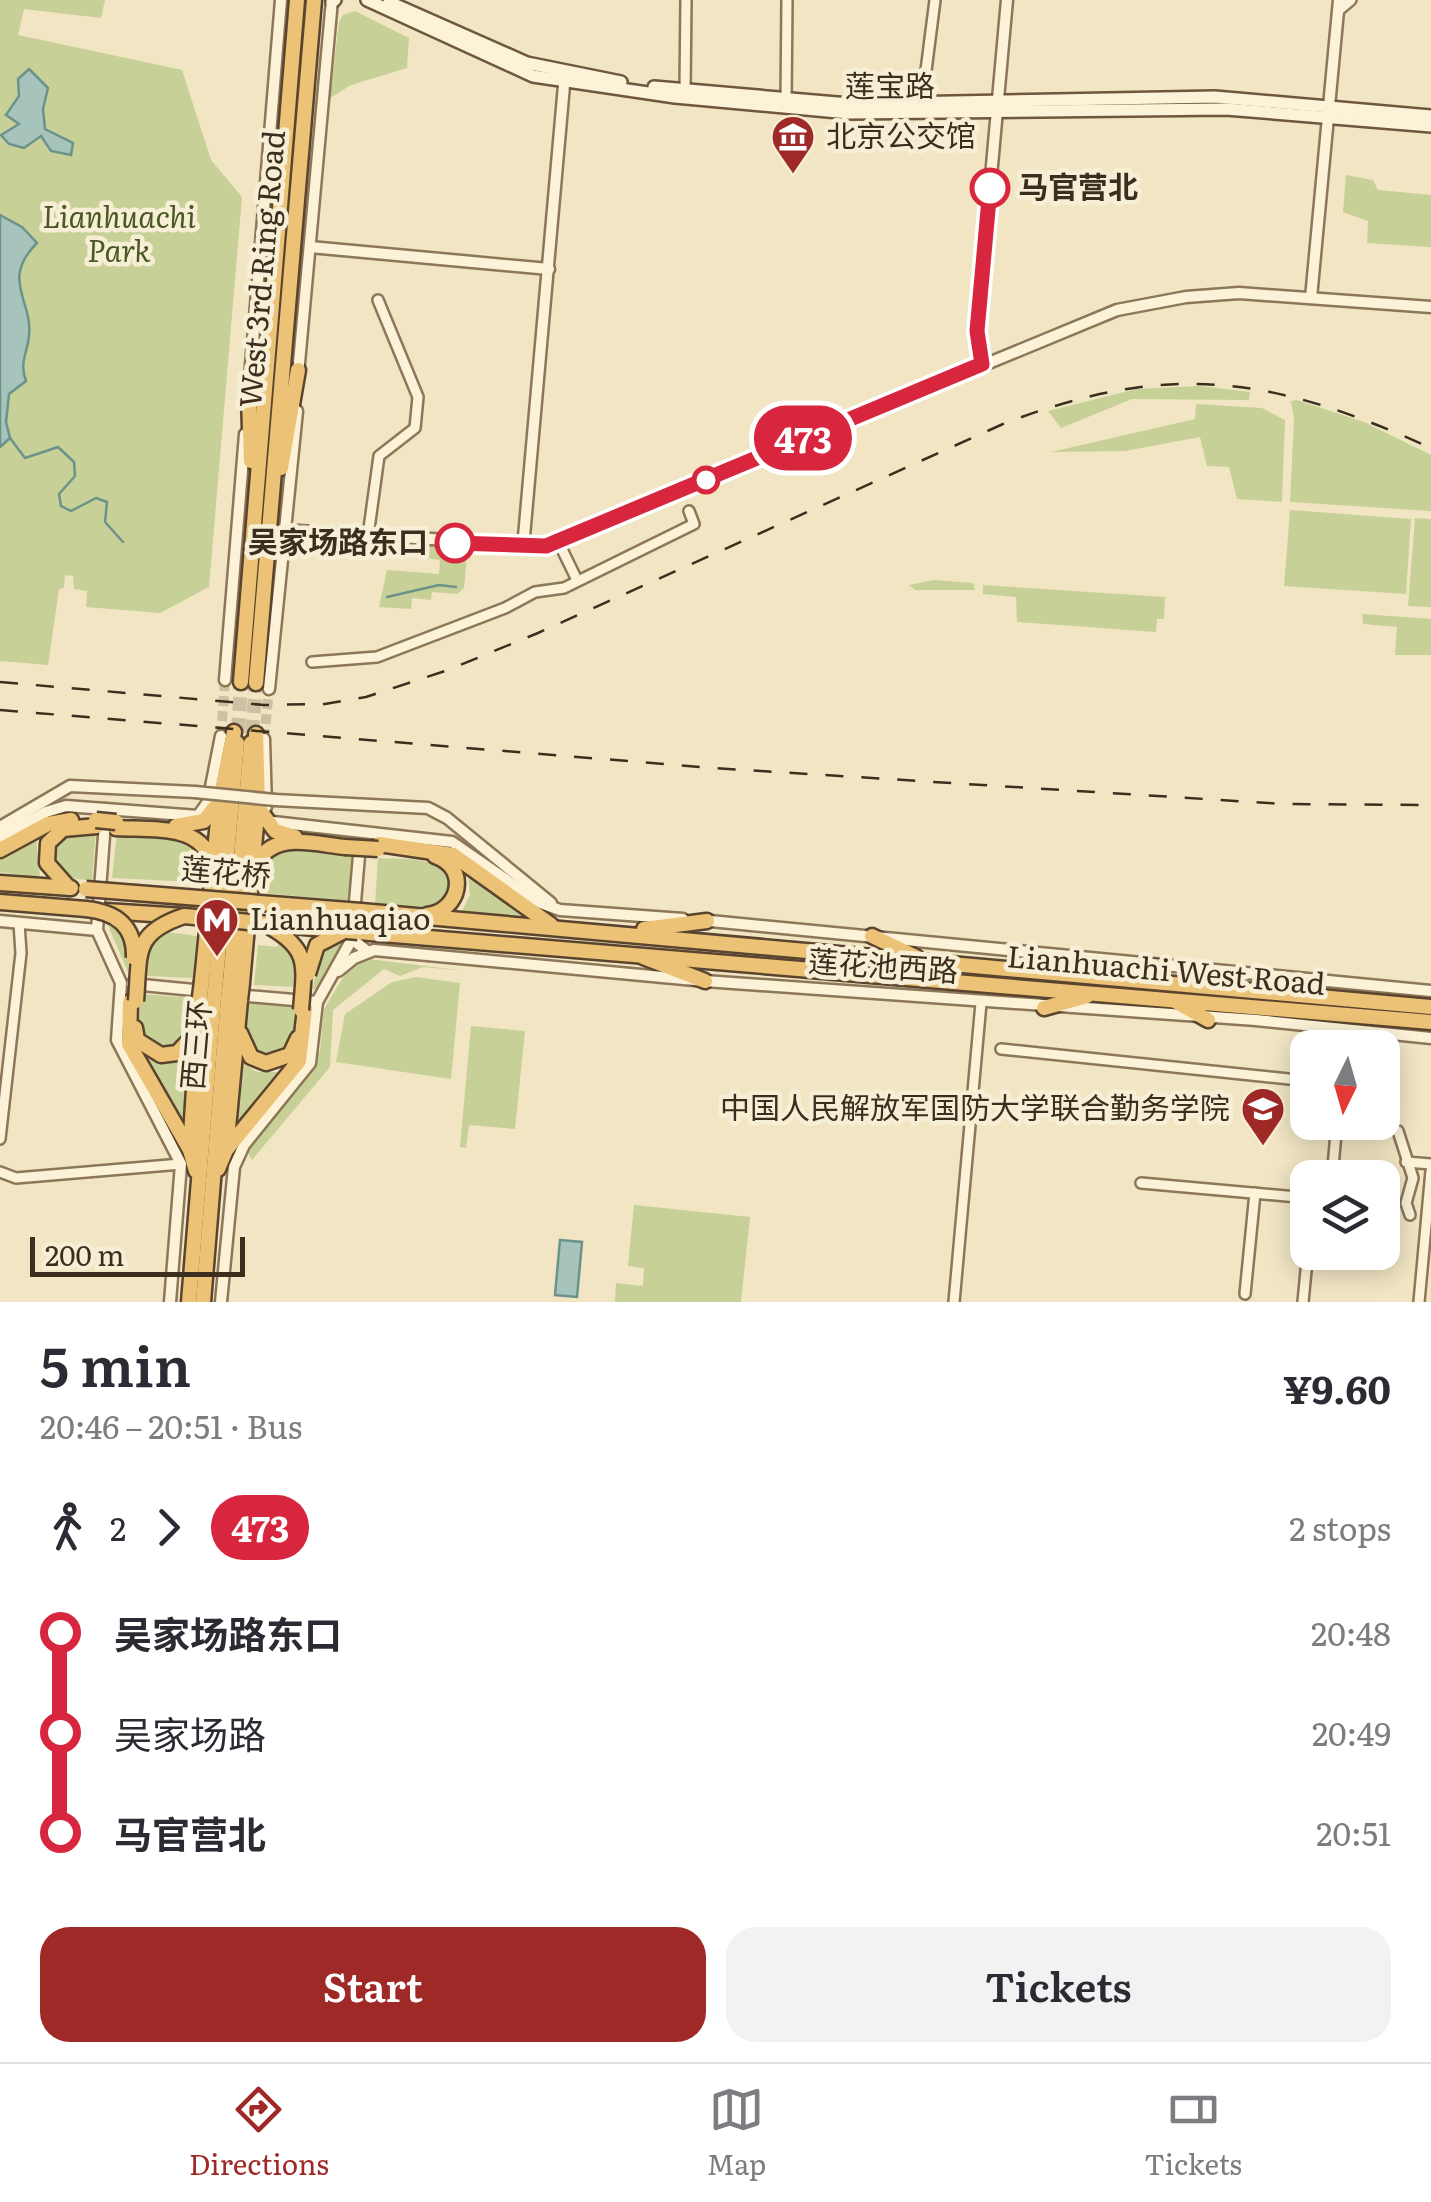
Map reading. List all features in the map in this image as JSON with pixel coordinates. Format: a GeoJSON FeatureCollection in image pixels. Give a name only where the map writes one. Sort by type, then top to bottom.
{"type":"FeatureCollection","features":[{"type":"Feature","properties":{"kind":"highway","name":"West 3rd Ring Road"},"geometry":{"type":"LineString","coordinates":[[259,542],[297,0]]}},
{"type":"Feature","properties":{"kind":"highway","name":"West 3rd Ring Road"},"geometry":{"type":"LineString","coordinates":[[259,542],[314,0]]}},
{"type":"Feature","properties":{"kind":"highway"},"geometry":{"type":"LineString","coordinates":[[259,542],[276,513],[298,370]]}},
{"type":"Feature","properties":{"kind":"highway"},"geometry":{"type":"LineString","coordinates":[[250,397],[247,514],[259,542],[255,685]]}},
{"type":"Feature","properties":{"kind":"highway"},"geometry":{"type":"LineString","coordinates":[[106,911],[124,923],[134,942],[136,1040],[147,1050],[178,1053],[221,998],[213,866],[220,802],[244,734]]}},
{"type":"Feature","properties":{"kind":"highway"},"geometry":{"type":"LineString","coordinates":[[244,734],[258,803],[268,825],[283,835],[452,855],[538,920],[560,929]]}},
{"type":"Feature","properties":{"kind":"highway","name":"西三环"},"geometry":{"type":"LineString","coordinates":[[222,981],[244,734]]}},
{"type":"Feature","properties":{"kind":"highway"},"geometry":{"type":"LineString","coordinates":[[116,825],[195,825],[220,802]]}},
{"type":"Feature","properties":{"kind":"highway"},"geometry":{"type":"LineString","coordinates":[[251,880],[258,803]]}},
{"type":"Feature","properties":{"kind":"highway"},"geometry":{"type":"LineString","coordinates":[[0,850],[61,820],[100,819],[191,836],[204,844],[213,866]]}},
{"type":"Feature","properties":{"kind":"highway"},"geometry":{"type":"LineString","coordinates":[[69,888],[47,863],[48,843],[62,829],[100,819]]}},
{"type":"Feature","properties":{"kind":"highway"},"geometry":{"type":"LineString","coordinates":[[265,924],[292,940],[301,954],[308,1007],[296,1047],[279,1062],[251,1057],[242,1044],[238,1022],[221,998],[222,981],[257,860],[277,843],[346,844]]}},
{"type":"Feature","properties":{"kind":"highway"},"geometry":{"type":"LineString","coordinates":[[378,847],[429,854],[452,867],[458,887],[452,903],[438,914],[416,916]]}},
{"type":"Feature","properties":{"kind":"highway","name":"莲花桥"},"geometry":{"type":"LineString","coordinates":[[0,883],[362,911]]}},
{"type":"Feature","properties":{"kind":"highway"},"geometry":{"type":"LineString","coordinates":[[0,902],[352,934]]}},
{"type":"Feature","properties":{"kind":"highway","name":"Lianhuachi West Road"},"geometry":{"type":"LineString","coordinates":[[362,911],[926,961],[1170,998],[1431,1022]]}},
{"type":"Feature","properties":{"kind":"highway"},"geometry":{"type":"LineString","coordinates":[[184,916],[158,926],[143,941],[129,1044],[186,1157],[206,1180]]}},
{"type":"Feature","properties":{"kind":"highway"},"geometry":{"type":"LineString","coordinates":[[613,932],[707,921]]}},
{"type":"Feature","properties":{"kind":"highway"},"geometry":{"type":"LineString","coordinates":[[189,1302],[206,1180],[299,1060],[308,1007],[310,958],[324,940],[352,934]]}},
{"type":"Feature","properties":{"kind":"highway","name":"Lianhuachi West Road"},"geometry":{"type":"LineString","coordinates":[[352,934],[1431,1007]]}},
{"type":"Feature","properties":{"kind":"highway"},"geometry":{"type":"LineString","coordinates":[[872,936],[926,961]]}},
{"type":"Feature","properties":{"kind":"highway"},"geometry":{"type":"LineString","coordinates":[[628,952],[705,981]]}},
{"type":"Feature","properties":{"kind":"highway"},"geometry":{"type":"LineString","coordinates":[[1044,1008],[1156,967]]}},
{"type":"Feature","properties":{"kind":"highway","name":"西三环"},"geometry":{"type":"LineString","coordinates":[[203,1302],[206,1180],[221,998]]}},
{"type":"Feature","properties":{"kind":"highway"},"geometry":{"type":"LineString","coordinates":[[1170,998],[1208,1020]]}},
{"type":"Feature","properties":{"kind":"highway"},"geometry":{"type":"LineString","coordinates":[[226,1150],[238,1022]]}},
{"type":"Feature","properties":{"kind":"highway"},"geometry":{"type":"LineString","coordinates":[[186,1157],[198,1030]]}},
{"type":"Feature","properties":{"kind":"main road","name":"莲宝路"},"geometry":{"type":"LineString","coordinates":[[367,0],[505,66],[802,112],[1215,97],[1431,126]]}},
{"type":"Feature","properties":{"kind":"main road","name":"莲宝路"},"geometry":{"type":"LineString","coordinates":[[385,0],[565,77],[786,101],[997,106]]}},
{"type":"Feature","properties":{"kind":"main road","name":"莲宝路"},"geometry":{"type":"LineString","coordinates":[[1326,112],[1431,116]]}},
{"type":"Feature","properties":{"kind":"street"},"geometry":{"type":"LineString","coordinates":[[225,680],[281,0]]}},
{"type":"Feature","properties":{"kind":"street"},"geometry":{"type":"LineString","coordinates":[[685,90],[686,0]]}},
{"type":"Feature","properties":{"kind":"street"},"geometry":{"type":"LineString","coordinates":[[786,101],[787,0]]}},
{"type":"Feature","properties":{"kind":"street"},"geometry":{"type":"LineString","coordinates":[[922,102],[935,0]]}},
{"type":"Feature","properties":{"kind":"street"},"geometry":{"type":"LineString","coordinates":[[982,364],[977,331],[1007,0]]}},
{"type":"Feature","properties":{"kind":"street"},"geometry":{"type":"LineString","coordinates":[[1311,298],[1338,5],[1351,0]]}},
{"type":"Feature","properties":{"kind":"street"},"geometry":{"type":"LineString","coordinates":[[255,685],[282,530],[333,1]]}},
{"type":"Feature","properties":{"kind":"street"},"geometry":{"type":"LineString","coordinates":[[523,548],[565,77]]}},
{"type":"Feature","properties":{"kind":"street"},"geometry":{"type":"LineString","coordinates":[[310,247],[549,269]]}},
{"type":"Feature","properties":{"kind":"street"},"geometry":{"type":"LineString","coordinates":[[282,530],[523,548],[558,541],[1117,310],[1186,297],[1239,293],[1431,308]]}},
{"type":"Feature","properties":{"kind":"street"},"geometry":{"type":"LineString","coordinates":[[368,536],[374,468],[391,442],[415,428],[419,402],[378,300]]}},
{"type":"Feature","properties":{"kind":"street"},"geometry":{"type":"LineString","coordinates":[[312,662],[377,657],[506,608],[535,592],[564,588],[576,578],[694,524],[689,511]]}},
{"type":"Feature","properties":{"kind":"street"},"geometry":{"type":"LineString","coordinates":[[558,541],[576,578]]}},
{"type":"Feature","properties":{"kind":"street"},"geometry":{"type":"LineString","coordinates":[[0,828],[66,806],[100,819],[198,816],[244,734]]}},
{"type":"Feature","properties":{"kind":"street","name":"莲花池西路"},"geometry":{"type":"LineString","coordinates":[[244,734],[269,818],[277,826],[452,842],[538,902],[560,910],[872,936],[1156,967],[1431,991]]}},
{"type":"Feature","properties":{"kind":"street"},"geometry":{"type":"LineString","coordinates":[[0,837],[70,786],[428,808],[447,818],[560,910]]}},
{"type":"Feature","properties":{"kind":"street"},"geometry":{"type":"LineString","coordinates":[[100,819],[97,930],[121,983],[117,1040],[186,1157],[170,1302]]}},
{"type":"Feature","properties":{"kind":"street"},"geometry":{"type":"LineString","coordinates":[[338,971],[352,934],[361,833]]}},
{"type":"Feature","properties":{"kind":"street"},"geometry":{"type":"LineString","coordinates":[[0,921],[97,930]]}},
{"type":"Feature","properties":{"kind":"street"},"geometry":{"type":"LineString","coordinates":[[0,1139],[21,953],[19,922]]}},
{"type":"Feature","properties":{"kind":"street"},"geometry":{"type":"LineString","coordinates":[[221,1302],[234,1167],[244,1145],[310,1064],[308,1007],[338,971],[368,952],[352,934]]}},
{"type":"Feature","properties":{"kind":"street","name":"莲花池西路"},"geometry":{"type":"LineString","coordinates":[[368,952],[1044,1008],[1256,1020],[1431,1038]]}},
{"type":"Feature","properties":{"kind":"street"},"geometry":{"type":"LineString","coordinates":[[121,983],[308,1007]]}},
{"type":"Feature","properties":{"kind":"street"},"geometry":{"type":"LineString","coordinates":[[954,1302],[981,1002]]}},
{"type":"Feature","properties":{"kind":"street"},"geometry":{"type":"LineString","coordinates":[[1001,1049],[1290,1079]]}},
{"type":"Feature","properties":{"kind":"street"},"geometry":{"type":"LineString","coordinates":[[1400,1139],[1412,1178],[1406,1203],[1410,1215]]}},
{"type":"Feature","properties":{"kind":"street"},"geometry":{"type":"LineString","coordinates":[[0,1172],[16,1178],[186,1157]]}},
{"type":"Feature","properties":{"kind":"street"},"geometry":{"type":"LineString","coordinates":[[1406,1162],[1431,1168],[1429,1226],[1419,1302]]}},
{"type":"Feature","properties":{"kind":"street"},"geometry":{"type":"LineString","coordinates":[[1140,1183],[1290,1196]]}},
{"type":"Feature","properties":{"kind":"street"},"geometry":{"type":"LineString","coordinates":[[1245,1294],[1255,1193]]}},
{"type":"Feature","properties":{"kind":"street"},"geometry":{"type":"LineString","coordinates":[[1303,1302],[1306,1270]]}},
{"type":"Feature","properties":{"kind":"green space","name":"Lianhuachi Park"},"geometry":{"type":"Polygon","coordinates":[[[0,0],[105,0],[101,18],[24,9],[18,35],[182,70],[211,160],[242,197],[209,587],[160,613],[86,607],[87,591],[74,589],[73,576],[65,575],[64,588],[59,589],[48,665],[0,661],[0,0]]]}},
{"type":"Feature","properties":{"kind":"green space"},"geometry":{"type":"Polygon","coordinates":[[[355,11],[409,38],[407,68],[351,85],[330,98],[339,22],[343,15],[355,11]]]}},
{"type":"Feature","properties":{"kind":"green space"},"geometry":{"type":"Polygon","coordinates":[[[1346,175],[1373,180],[1378,190],[1431,195],[1431,247],[1367,243],[1368,221],[1343,212],[1346,175]]]}},
{"type":"Feature","properties":{"kind":"green space"},"geometry":{"type":"Polygon","coordinates":[[[1200,386],[1250,392],[1249,400],[1132,399],[1061,428],[1048,411],[1136,389],[1200,386]]]}},
{"type":"Feature","properties":{"kind":"green space"},"geometry":{"type":"Polygon","coordinates":[[[1291,401],[1364,422],[1431,455],[1431,511],[1290,502],[1294,419],[1291,401]]]}},
{"type":"Feature","properties":{"kind":"green space"},"geometry":{"type":"Polygon","coordinates":[[[1196,404],[1262,408],[1285,420],[1282,502],[1237,499],[1229,467],[1207,466],[1200,437],[1125,451],[1051,452],[1195,419],[1196,404]]]}},
{"type":"Feature","properties":{"kind":"green space"},"geometry":{"type":"Polygon","coordinates":[[[1290,510],[1411,519],[1406,594],[1284,586],[1290,510]]]}},
{"type":"Feature","properties":{"kind":"green space"},"geometry":{"type":"Polygon","coordinates":[[[1415,518],[1431,519],[1431,607],[1408,606],[1415,518]]]}},
{"type":"Feature","properties":{"kind":"green space"},"geometry":{"type":"Polygon","coordinates":[[[430,541],[468,544],[464,588],[457,594],[432,592],[431,600],[412,598],[411,609],[379,607],[387,570],[439,574],[440,560],[427,558],[430,541]]]}},
{"type":"Feature","properties":{"kind":"green space"},"geometry":{"type":"Polygon","coordinates":[[[934,580],[973,583],[975,590],[915,590],[909,585],[934,580]]]}},
{"type":"Feature","properties":{"kind":"green space"},"geometry":{"type":"Polygon","coordinates":[[[983,585],[1165,597],[1164,619],[1157,619],[1156,632],[1017,622],[1016,597],[983,594],[983,585]]]}},
{"type":"Feature","properties":{"kind":"green space"},"geometry":{"type":"Polygon","coordinates":[[[1362,614],[1431,619],[1431,655],[1395,655],[1397,627],[1363,624],[1362,614]]]}},
{"type":"Feature","properties":{"kind":"green space"},"geometry":{"type":"Polygon","coordinates":[[[96,831],[92,881],[66,877],[52,859],[57,836],[96,831]]]}},
{"type":"Feature","properties":{"kind":"green space"},"geometry":{"type":"Polygon","coordinates":[[[117,832],[186,838],[201,852],[202,869],[195,882],[112,878],[117,832]]]}},
{"type":"Feature","properties":{"kind":"green space"},"geometry":{"type":"Polygon","coordinates":[[[36,837],[40,878],[0,872],[0,855],[36,837]]]}},
{"type":"Feature","properties":{"kind":"green space"},"geometry":{"type":"Polygon","coordinates":[[[280,850],[352,854],[349,901],[263,893],[267,860],[280,850]]]}},
{"type":"Feature","properties":{"kind":"green space"},"geometry":{"type":"Polygon","coordinates":[[[378,858],[435,865],[443,871],[454,892],[430,912],[375,905],[378,858]]]}},
{"type":"Feature","properties":{"kind":"green space"},"geometry":{"type":"Polygon","coordinates":[[[468,870],[523,913],[525,920],[460,915],[470,895],[468,870]]]}},
{"type":"Feature","properties":{"kind":"green space"},"geometry":{"type":"Polygon","coordinates":[[[107,923],[125,937],[128,972],[107,923]]]}},
{"type":"Feature","properties":{"kind":"green space"},"geometry":{"type":"Polygon","coordinates":[[[167,932],[197,936],[193,978],[145,976],[151,941],[167,932]]]}},
{"type":"Feature","properties":{"kind":"green space"},"geometry":{"type":"Polygon","coordinates":[[[279,943],[295,957],[293,987],[254,985],[258,945],[277,947],[279,943]]]}},
{"type":"Feature","properties":{"kind":"green space"},"geometry":{"type":"Polygon","coordinates":[[[347,944],[318,989],[313,989],[317,963],[328,945],[347,944]]]}},
{"type":"Feature","properties":{"kind":"green space"},"geometry":{"type":"Polygon","coordinates":[[[369,959],[466,971],[423,967],[400,976],[384,969],[333,1010],[330,1067],[252,1160],[246,1149],[320,1051],[324,1009],[350,966],[369,959]]]}},
{"type":"Feature","properties":{"kind":"green space"},"geometry":{"type":"Polygon","coordinates":[[[416,977],[460,983],[451,1079],[336,1062],[345,1014],[392,982],[416,977]]]}},
{"type":"Feature","properties":{"kind":"green space"},"geometry":{"type":"Polygon","coordinates":[[[141,994],[194,998],[190,1025],[183,1038],[158,1050],[138,1032],[141,994]]]}},
{"type":"Feature","properties":{"kind":"green space"},"geometry":{"type":"Polygon","coordinates":[[[248,1002],[297,1007],[293,1044],[277,1057],[257,1057],[244,1036],[248,1002]]]}},
{"type":"Feature","properties":{"kind":"green space"},"geometry":{"type":"Polygon","coordinates":[[[471,1026],[525,1031],[515,1129],[469,1125],[466,1148],[460,1147],[471,1026]]]}},
{"type":"Feature","properties":{"kind":"green space"},"geometry":{"type":"Polygon","coordinates":[[[190,1054],[186,1131],[143,1058],[167,1064],[190,1054]]]}},
{"type":"Feature","properties":{"kind":"green space"},"geometry":{"type":"Polygon","coordinates":[[[240,1062],[257,1072],[284,1072],[234,1134],[240,1062]]]}},
{"type":"Feature","properties":{"kind":"green space"},"geometry":{"type":"Polygon","coordinates":[[[634,1205],[750,1217],[741,1302],[615,1302],[616,1283],[643,1286],[644,1268],[628,1266],[634,1205]]]}},
{"type":"Feature","properties":{"kind":"water"},"geometry":{"type":"Polygon","coordinates":[[[29,69],[48,88],[43,109],[45,129],[73,143],[71,155],[51,151],[41,136],[24,148],[9,144],[1,135],[19,124],[6,115],[19,96],[18,79],[29,69]]]}},
{"type":"Feature","properties":{"kind":"water"},"geometry":{"type":"Polygon","coordinates":[[[0,215],[22,227],[37,243],[26,256],[19,279],[29,323],[23,363],[26,381],[9,394],[6,422],[10,438],[0,447],[0,215]]]}},
{"type":"Feature","properties":{"kind":"water"},"geometry":{"type":"Polygon","coordinates":[[[560,1240],[582,1242],[577,1297],[555,1295],[560,1240]]]}},
{"type":"Feature","properties":{"kind":"waterway"},"geometry":{"type":"LineString","coordinates":[[10,438],[25,458],[58,447],[74,462],[75,476],[59,494],[61,506],[71,511],[96,498],[107,502],[105,522],[123,542]]}},
{"type":"Feature","properties":{"kind":"waterway"},"geometry":{"type":"LineString","coordinates":[[387,597],[439,585],[456,587]]}},
{"type":"Feature","properties":{"kind":"tunnel"},"geometry":{"type":"LineString","coordinates":[[221,736],[225,680]]}},
{"type":"Feature","properties":{"kind":"tunnel"},"geometry":{"type":"LineString","coordinates":[[238,732],[241,682]]}},
{"type":"Feature","properties":{"kind":"tunnel"},"geometry":{"type":"LineString","coordinates":[[252,734],[256,683]]}},
{"type":"Feature","properties":{"kind":"tunnel"},"geometry":{"type":"LineString","coordinates":[[264,739],[269,689]]}},
{"type":"Feature","properties":{"kind":"railway"},"geometry":{"type":"LineString","coordinates":[[0,682],[264,705],[325,704],[366,697],[448,670],[538,633],[1003,424],[1118,391],[1169,384],[1220,385],[1269,392],[1320,405],[1431,448]]}},
{"type":"Feature","properties":{"kind":"railway"},"geometry":{"type":"LineString","coordinates":[[0,710],[713,768],[1284,804],[1431,805]]}},
{"type":"Feature","properties":{"kind":"bus line","name":"473"},"geometry":{"type":"LineString","coordinates":[[455,543],[546,546],[982,364],[977,331],[990,188]]}},
{"type":"Feature","properties":{"kind":"place","name":"北京公交馆"},"geometry":{"type":"Point","coordinates":[793,175]}},
{"type":"Feature","properties":{"kind":"place","name":"马官营北"},"geometry":{"type":"Point","coordinates":[990,188]}},
{"type":"Feature","properties":{"kind":"place","name":"吴家场路东口"},"geometry":{"type":"Point","coordinates":[455,543]}},
{"type":"Feature","properties":{"kind":"place","name":"Lianhuaqiao"},"geometry":{"type":"Point","coordinates":[217,958]}},
{"type":"Feature","properties":{"kind":"place","name":"中国人民解放军国防大学联合勤务学院"},"geometry":{"type":"Point","coordinates":[1263,1147]}}]}
